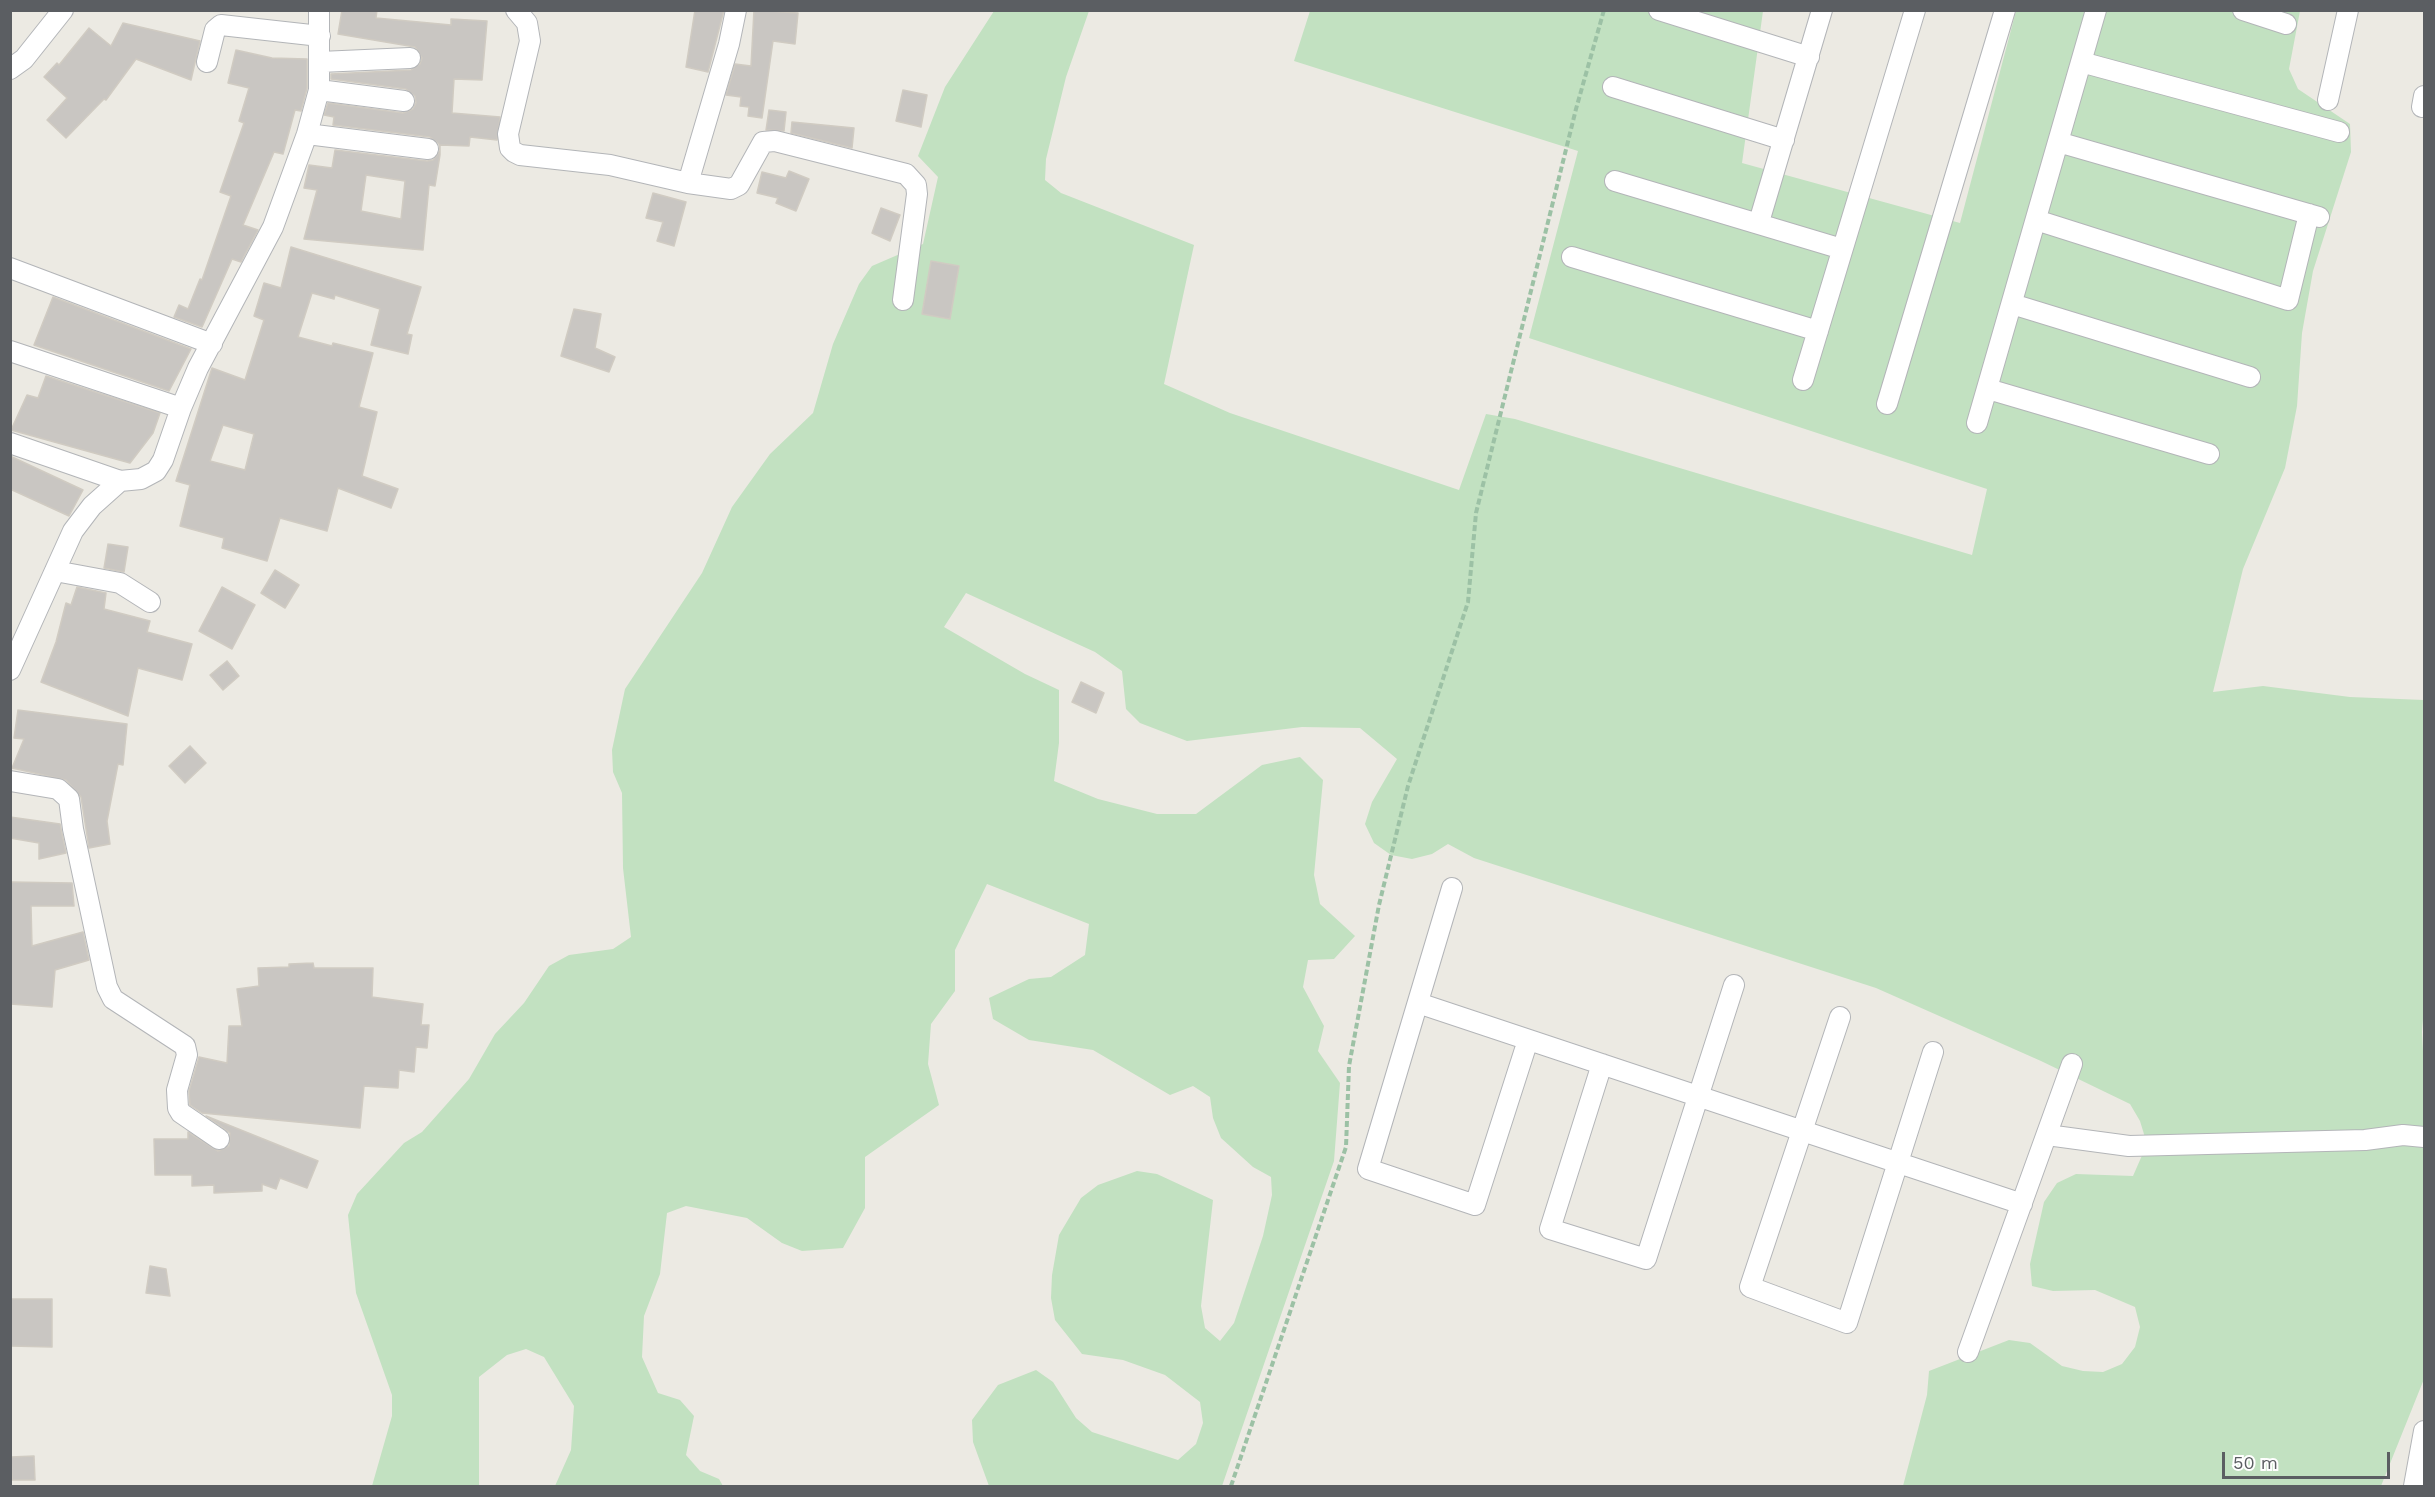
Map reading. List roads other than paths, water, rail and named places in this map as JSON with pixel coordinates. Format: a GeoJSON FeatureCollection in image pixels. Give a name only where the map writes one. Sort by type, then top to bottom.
{"type":"FeatureCollection","features":[{"type":"Feature","properties":{"kind":"street"},"geometry":{"type":"LineString","coordinates":[[10,69],[24,59],[63,10]]}},
{"type":"Feature","properties":{"kind":"street"},"geometry":{"type":"LineString","coordinates":[[10,443],[120,481],[141,479],[156,471],[163,460],[181,408],[273,227],[307,134],[319,90],[319,10]]}},
{"type":"Feature","properties":{"kind":"street"},"geometry":{"type":"LineString","coordinates":[[516,10],[527,23],[530,41],[508,134],[510,148],[520,155],[610,165],[721,189],[739,185],[759,147],[768,141],[906,174],[916,185],[917,194],[903,300]]}},
{"type":"Feature","properties":{"kind":"street"},"geometry":{"type":"LineString","coordinates":[[688,183],[729,44],[736,10]]}},
{"type":"Feature","properties":{"kind":"street"},"geometry":{"type":"LineString","coordinates":[[1659,10],[1809,57]]}},
{"type":"Feature","properties":{"kind":"street"},"geometry":{"type":"LineString","coordinates":[[1760,222],[1822,10]]}},
{"type":"Feature","properties":{"kind":"street"},"geometry":{"type":"LineString","coordinates":[[1803,380],[1915,10]]}},
{"type":"Feature","properties":{"kind":"street"},"geometry":{"type":"LineString","coordinates":[[1887,404],[2005,10]]}},
{"type":"Feature","properties":{"kind":"street"},"geometry":{"type":"LineString","coordinates":[[1977,423],[2096,10]]}},
{"type":"Feature","properties":{"kind":"street"},"geometry":{"type":"LineString","coordinates":[[2243,10],[2286,24]]}},
{"type":"Feature","properties":{"kind":"street"},"geometry":{"type":"LineString","coordinates":[[2328,100],[2348,10]]}},
{"type":"Feature","properties":{"kind":"street"},"geometry":{"type":"LineString","coordinates":[[207,62],[215,30],[221,25],[320,36]]}},
{"type":"Feature","properties":{"kind":"street"},"geometry":{"type":"LineString","coordinates":[[320,62],[410,58]]}},
{"type":"Feature","properties":{"kind":"street"},"geometry":{"type":"LineString","coordinates":[[2081,62],[2339,132]]}},
{"type":"Feature","properties":{"kind":"street"},"geometry":{"type":"LineString","coordinates":[[1613,87],[1784,140]]}},
{"type":"Feature","properties":{"kind":"street"},"geometry":{"type":"LineString","coordinates":[[319,90],[404,101]]}},
{"type":"Feature","properties":{"kind":"street"},"geometry":{"type":"LineString","coordinates":[[307,134],[428,149]]}},
{"type":"Feature","properties":{"kind":"street"},"geometry":{"type":"LineString","coordinates":[[2036,220],[2288,300],[2314,215],[2058,142]]}},
{"type":"Feature","properties":{"kind":"street"},"geometry":{"type":"LineString","coordinates":[[1615,181],[1760,222],[1842,249]]}},
{"type":"Feature","properties":{"kind":"street"},"geometry":{"type":"LineString","coordinates":[[1572,257],[1818,331]]}},
{"type":"Feature","properties":{"kind":"street"},"geometry":{"type":"LineString","coordinates":[[10,268],[212,344]]}},
{"type":"Feature","properties":{"kind":"street"},"geometry":{"type":"LineString","coordinates":[[2012,304],[2250,377]]}},
{"type":"Feature","properties":{"kind":"street"},"geometry":{"type":"LineString","coordinates":[[10,351],[181,408]]}},
{"type":"Feature","properties":{"kind":"street"},"geometry":{"type":"LineString","coordinates":[[1988,388],[2210,454]]}},
{"type":"Feature","properties":{"kind":"street"},"geometry":{"type":"LineString","coordinates":[[10,670],[73,531],[92,506],[120,481]]}},
{"type":"Feature","properties":{"kind":"street"},"geometry":{"type":"LineString","coordinates":[[55,572],[120,583],[150,602]]}},
{"type":"Feature","properties":{"kind":"street"},"geometry":{"type":"LineString","coordinates":[[10,780],[58,789],[69,799],[73,828],[110,993],[124,1009],[185,1046],[187,1055],[177,1090],[178,1108],[181,1113],[219,1139]]}},
{"type":"Feature","properties":{"kind":"street"},"geometry":{"type":"LineString","coordinates":[[1452,888],[1368,1169],[1475,1205],[1528,1040]]}},
{"type":"Feature","properties":{"kind":"street"},"geometry":{"type":"LineString","coordinates":[[1602,1064],[1550,1229],[1646,1259],[1734,985]]}},
{"type":"Feature","properties":{"kind":"street"},"geometry":{"type":"LineString","coordinates":[[1419,1003],[2022,1204]]}},
{"type":"Feature","properties":{"kind":"street"},"geometry":{"type":"LineString","coordinates":[[1840,1017],[1750,1287],[1847,1323],[1933,1052]]}},
{"type":"Feature","properties":{"kind":"street"},"geometry":{"type":"LineString","coordinates":[[1968,1352],[2072,1064]]}},
{"type":"Feature","properties":{"kind":"street"},"geometry":{"type":"LineString","coordinates":[[2047,1135],[2129,1146],[2365,1140],[2403,1135],[2424,1137]]}},
{"type":"Feature","properties":{"kind":"street"},"geometry":{"type":"LineString","coordinates":[[2414,1486],[2424,1431]]}}]}
